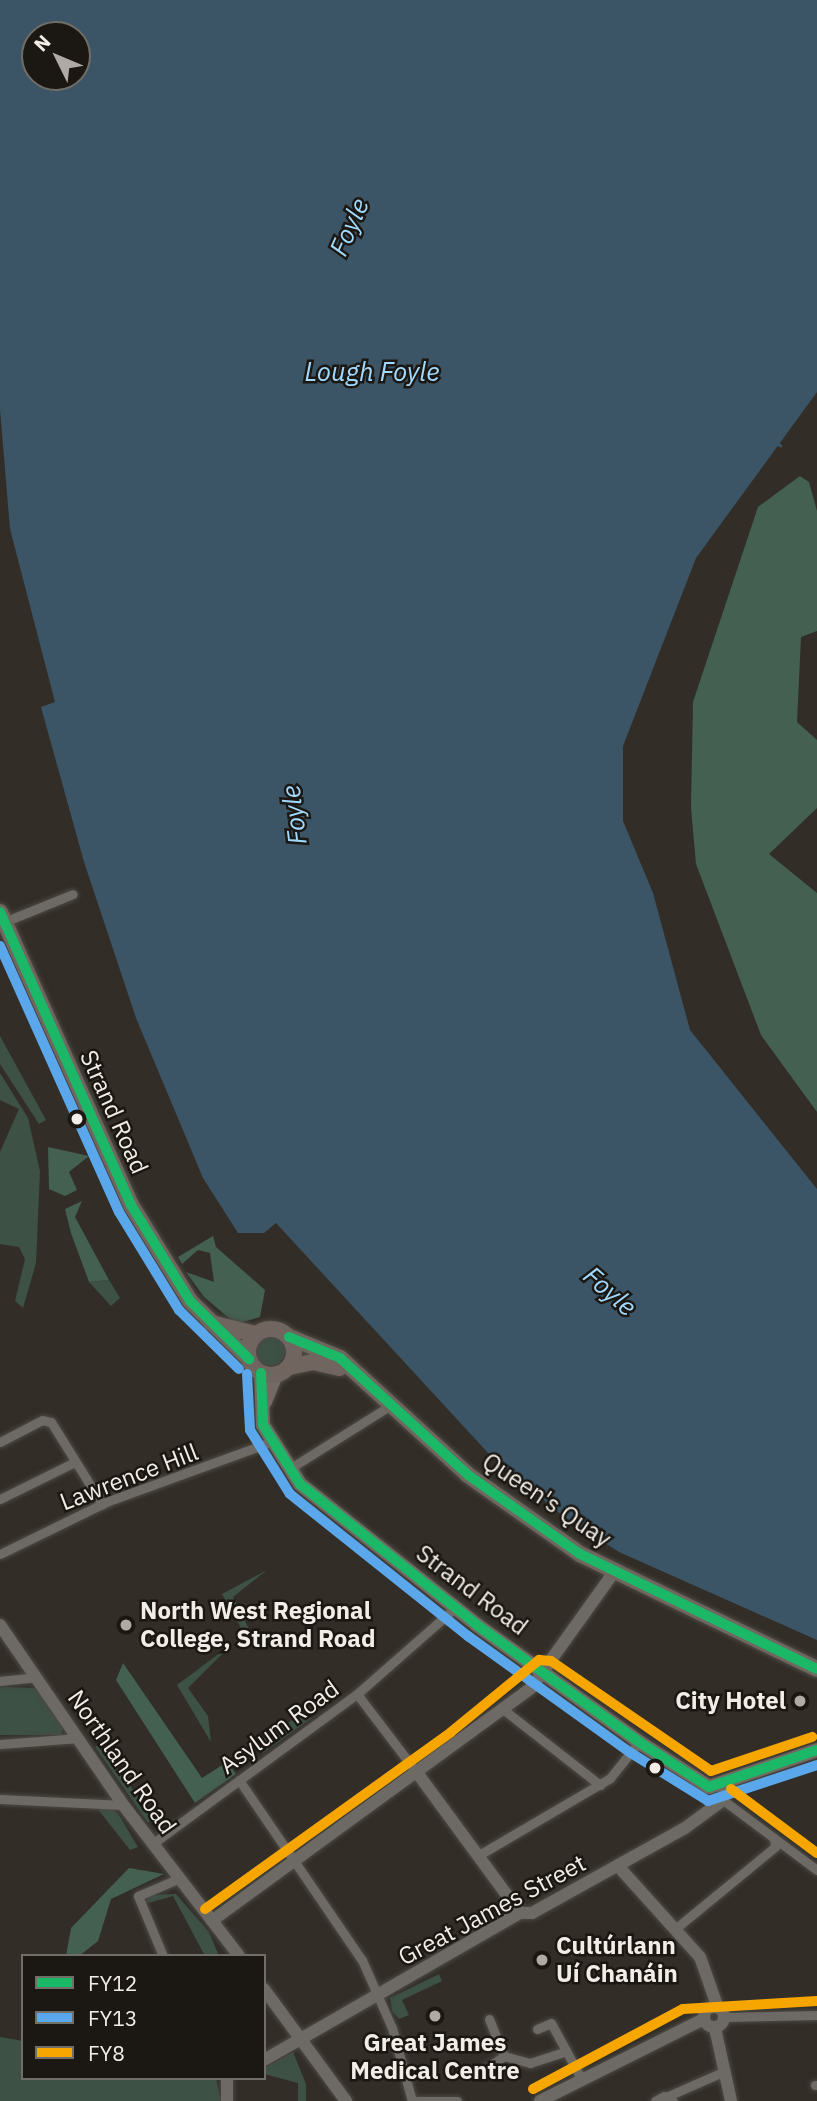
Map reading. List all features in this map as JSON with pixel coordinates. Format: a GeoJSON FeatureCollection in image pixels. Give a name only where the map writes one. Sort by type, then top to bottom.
{"type":"FeatureCollection","features":[{"type":"Feature","properties":{"kind":"highway","name":"Strand Road"},"geometry":{"type":"LineString","coordinates":[[2,917],[131,1205],[206,1321],[249,1359]]}},
{"type":"Feature","properties":{"kind":"highway"},"geometry":{"type":"LineString","coordinates":[[206,1321],[255,1334],[274,1328],[289,1337],[295,1352],[275,1371]]}},
{"type":"Feature","properties":{"kind":"highway"},"geometry":{"type":"LineString","coordinates":[[255,1334],[249,1359],[275,1371],[313,1362],[352,1370]]}},
{"type":"Feature","properties":{"kind":"highway","name":"Queen's Quay"},"geometry":{"type":"LineString","coordinates":[[289,1337],[340,1358],[468,1475],[614,1572],[817,1669]]}},
{"type":"Feature","properties":{"kind":"main road","name":"Strand Road"},"geometry":{"type":"LineString","coordinates":[[275,1371],[261,1413],[289,1469],[313,1496],[455,1608],[543,1673],[639,1742],[709,1787]]}},
{"type":"Feature","properties":{"kind":"main road"},"geometry":{"type":"LineString","coordinates":[[213,1920],[504,1710],[543,1673],[614,1572]]}},
{"type":"Feature","properties":{"kind":"main road","name":"Northland Road"},"geometry":{"type":"LineString","coordinates":[[0,1625],[124,1806],[238,1954]]}},
{"type":"Feature","properties":{"kind":"main road"},"geometry":{"type":"LineString","coordinates":[[710,1812],[709,1787],[726,1785],[817,1750]]}},
{"type":"Feature","properties":{"kind":"main road"},"geometry":{"type":"LineString","coordinates":[[418,1774],[520,1913]]}},
{"type":"Feature","properties":{"kind":"main road"},"geometry":{"type":"LineString","coordinates":[[723,1800],[726,1785]]}},
{"type":"Feature","properties":{"kind":"main road","name":"Great James Street"},"geometry":{"type":"LineString","coordinates":[[266,2059],[520,1913],[532,1913],[618,1866],[710,1812],[723,1800]]}},
{"type":"Feature","properties":{"kind":"main road"},"geometry":{"type":"LineString","coordinates":[[618,1866],[700,1957],[713,1990],[715,2028],[731,2101]]}},
{"type":"Feature","properties":{"kind":"main road"},"geometry":{"type":"LineString","coordinates":[[223,1934],[227,1954]]}},
{"type":"Feature","properties":{"kind":"main road"},"geometry":{"type":"LineString","coordinates":[[266,1992],[346,2101]]}},
{"type":"Feature","properties":{"kind":"main road"},"geometry":{"type":"LineString","coordinates":[[540,2101],[556,2097],[581,2078],[714,2013]]}},
{"type":"Feature","properties":{"kind":"main road"},"geometry":{"type":"LineString","coordinates":[[228,2101],[229,2080]]}},
{"type":"Feature","properties":{"kind":"street"},"geometry":{"type":"LineString","coordinates":[[2,917],[73,894]]}},
{"type":"Feature","properties":{"kind":"street"},"geometry":{"type":"LineString","coordinates":[[289,1469],[391,1405]]}},
{"type":"Feature","properties":{"kind":"street"},"geometry":{"type":"LineString","coordinates":[[0,1442],[42,1420],[51,1422],[102,1504]]}},
{"type":"Feature","properties":{"kind":"street","name":"Lawrence Hill"},"geometry":{"type":"LineString","coordinates":[[0,1554],[102,1504],[274,1441]]}},
{"type":"Feature","properties":{"kind":"street"},"geometry":{"type":"LineString","coordinates":[[0,1499],[75,1462]]}},
{"type":"Feature","properties":{"kind":"street","name":"Asylum Road"},"geometry":{"type":"LineString","coordinates":[[152,1844],[357,1694],[455,1608]]}},
{"type":"Feature","properties":{"kind":"street"},"geometry":{"type":"LineString","coordinates":[[0,1681],[36,1677]]}},
{"type":"Feature","properties":{"kind":"street"},"geometry":{"type":"LineString","coordinates":[[357,1694],[418,1774]]}},
{"type":"Feature","properties":{"kind":"street"},"geometry":{"type":"LineString","coordinates":[[504,1710],[600,1785]]}},
{"type":"Feature","properties":{"kind":"street"},"geometry":{"type":"LineString","coordinates":[[0,1744],[79,1738]]}},
{"type":"Feature","properties":{"kind":"street"},"geometry":{"type":"LineString","coordinates":[[479,1854],[600,1785],[639,1742]]}},
{"type":"Feature","properties":{"kind":"street"},"geometry":{"type":"LineString","coordinates":[[239,1780],[297,1861],[379,1995],[392,2028],[412,2101],[457,2101]]}},
{"type":"Feature","properties":{"kind":"street"},"geometry":{"type":"LineString","coordinates":[[0,1799],[124,1806]]}},
{"type":"Feature","properties":{"kind":"street"},"geometry":{"type":"LineString","coordinates":[[723,1800],[817,1870]]}},
{"type":"Feature","properties":{"kind":"street"},"geometry":{"type":"LineString","coordinates":[[675,1928],[775,1847],[774,1838]]}},
{"type":"Feature","properties":{"kind":"street"},"geometry":{"type":"LineString","coordinates":[[162,1954],[138,1896],[180,1878]]}},
{"type":"Feature","properties":{"kind":"street"},"geometry":{"type":"LineString","coordinates":[[714,2013],[817,2015]]}},
{"type":"Feature","properties":{"kind":"street"},"geometry":{"type":"LineString","coordinates":[[489,2019],[505,2056]]}},
{"type":"Feature","properties":{"kind":"street"},"geometry":{"type":"LineString","coordinates":[[537,2029],[551,2023],[581,2078]]}},
{"type":"Feature","properties":{"kind":"street"},"geometry":{"type":"LineString","coordinates":[[482,2071],[505,2056],[530,2063],[566,2052]]}},
{"type":"Feature","properties":{"kind":"street"},"geometry":{"type":"LineString","coordinates":[[655,2101],[671,2099],[723,2072]]}},
{"type":"Feature","properties":{"kind":"green space"},"geometry":{"type":"Polygon","coordinates":[[[800,476],[809,482],[817,511],[817,631],[801,637],[797,722],[817,740],[817,808],[769,854],[817,893],[817,1112],[761,1035],[696,864],[691,808],[693,702],[758,507],[800,476]]]}},
{"type":"Feature","properties":{"kind":"green space"},"geometry":{"type":"Polygon","coordinates":[[[0,1036],[46,1120],[39,1124],[0,1064],[0,1036]]]}},
{"type":"Feature","properties":{"kind":"green space"},"geometry":{"type":"Polygon","coordinates":[[[0,1073],[28,1118],[40,1171],[36,1263],[23,1308],[15,1301],[25,1259],[19,1247],[0,1244],[0,1152],[19,1109],[0,1100],[0,1073]]]}},
{"type":"Feature","properties":{"kind":"green space"},"geometry":{"type":"Polygon","coordinates":[[[48,1147],[89,1156],[69,1172],[77,1190],[65,1196],[49,1189],[48,1147]]]}},
{"type":"Feature","properties":{"kind":"green space"},"geometry":{"type":"Polygon","coordinates":[[[82,1201],[75,1217],[109,1280],[89,1282],[71,1233],[65,1209],[82,1201]]]}},
{"type":"Feature","properties":{"kind":"green space"},"geometry":{"type":"Polygon","coordinates":[[[213,1236],[216,1247],[265,1290],[260,1317],[236,1324],[204,1297],[186,1272],[214,1282],[210,1253],[198,1250],[182,1264],[178,1257],[213,1236]]]}},
{"type":"Feature","properties":{"kind":"green space"},"geometry":{"type":"Polygon","coordinates":[[[109,1280],[120,1298],[111,1306],[89,1282],[109,1280]]]}},
{"type":"Feature","properties":{"kind":"green space"},"geometry":{"type":"Polygon","coordinates":[[[270,1336],[281,1340],[285,1351],[281,1362],[270,1366],[259,1362],[255,1351],[259,1340],[270,1336]]]}},
{"type":"Feature","properties":{"kind":"green space"},"geometry":{"type":"Polygon","coordinates":[[[267,1570],[233,1597],[250,1631],[245,1635],[222,1594],[267,1570]]]}},
{"type":"Feature","properties":{"kind":"green space"},"geometry":{"type":"Polygon","coordinates":[[[232,1644],[188,1688],[208,1716],[211,1742],[177,1685],[232,1644]]]}},
{"type":"Feature","properties":{"kind":"green space"},"geometry":{"type":"Polygon","coordinates":[[[123,1663],[202,1778],[227,1762],[236,1774],[195,1803],[116,1680],[123,1663]]]}},
{"type":"Feature","properties":{"kind":"green space"},"geometry":{"type":"Polygon","coordinates":[[[0,1687],[36,1688],[63,1728],[61,1735],[0,1735],[0,1687]]]}},
{"type":"Feature","properties":{"kind":"green space"},"geometry":{"type":"Polygon","coordinates":[[[300,1708],[312,1718],[263,1753],[256,1744],[297,1717],[300,1708]]]}},
{"type":"Feature","properties":{"kind":"green space"},"geometry":{"type":"Polygon","coordinates":[[[100,1744],[154,1819],[148,1823],[95,1747],[100,1744]]]}},
{"type":"Feature","properties":{"kind":"green space"},"geometry":{"type":"Polygon","coordinates":[[[93,1803],[107,1804],[119,1815],[138,1847],[130,1850],[93,1803]]]}},
{"type":"Feature","properties":{"kind":"green space"},"geometry":{"type":"Polygon","coordinates":[[[129,1868],[164,1874],[111,1899],[98,1941],[82,1954],[66,1954],[71,1928],[129,1868]]]}},
{"type":"Feature","properties":{"kind":"green space"},"geometry":{"type":"Polygon","coordinates":[[[176,1894],[209,1932],[218,1954],[204,1954],[173,1896],[145,1904],[150,1895],[176,1894]]]}},
{"type":"Feature","properties":{"kind":"green space"},"geometry":{"type":"Polygon","coordinates":[[[439,1974],[442,1981],[402,2000],[409,2015],[399,2019],[392,2011],[390,1998],[439,1974]]]}},
{"type":"Feature","properties":{"kind":"green space"},"geometry":{"type":"Polygon","coordinates":[[[0,2037],[21,2041],[21,2080],[216,2080],[221,2101],[0,2101],[0,2037]]]}},
{"type":"Feature","properties":{"kind":"green space"},"geometry":{"type":"Polygon","coordinates":[[[293,2052],[306,2084],[306,2101],[298,2101],[298,2083],[266,2075],[266,2067],[293,2052]]]}},
{"type":"Feature","properties":{"kind":"water","name":"Lough Foyle"},"geometry":{"type":"Polygon","coordinates":[[[0,0],[817,0],[817,392],[696,558],[623,746],[623,821],[653,893],[690,1030],[817,1189],[817,1640],[619,1552],[564,1517],[490,1455],[276,1223],[264,1233],[238,1233],[203,1178],[136,1018],[84,862],[41,707],[55,702],[10,529],[0,409],[0,0]]]}},
{"type":"Feature","properties":{"kind":"transit line","name":"FY12"},"geometry":{"type":"LineString","coordinates":[[0,912],[131,1205],[190,1301],[249,1359]]}},
{"type":"Feature","properties":{"kind":"transit line","name":"FY13"},"geometry":{"type":"LineString","coordinates":[[0,946],[119,1212],[179,1310],[239,1369]]}},
{"type":"Feature","properties":{"kind":"transit line","name":"FY12"},"geometry":{"type":"LineString","coordinates":[[289,1337],[340,1358],[468,1475],[580,1554],[817,1669]]}},
{"type":"Feature","properties":{"kind":"transit line","name":"FY12"},"geometry":{"type":"LineString","coordinates":[[261,1373],[263,1425],[300,1484],[477,1625],[639,1742],[709,1787],[817,1750]]}},
{"type":"Feature","properties":{"kind":"transit line","name":"FY13"},"geometry":{"type":"LineString","coordinates":[[247,1374],[250,1430],[290,1494],[468,1636],[631,1753],[708,1801],[817,1765]]}},
{"type":"Feature","properties":{"kind":"transit line","name":"FY8"},"geometry":{"type":"LineString","coordinates":[[205,1909],[451,1732],[539,1660],[551,1661],[711,1771],[812,1737]]}},
{"type":"Feature","properties":{"kind":"transit line","name":"FY8"},"geometry":{"type":"LineString","coordinates":[[731,1789],[817,1853]]}},
{"type":"Feature","properties":{"kind":"transit line","name":"FY8"},"geometry":{"type":"LineString","coordinates":[[533,2089],[683,2009],[817,2001]]}},
{"type":"Feature","properties":{"kind":"place","name":"North West Regional College, Strand Road"},"geometry":{"type":"Point","coordinates":[126,1625]}},
{"type":"Feature","properties":{"kind":"place","name":"City Hotel"},"geometry":{"type":"Point","coordinates":[800,1701]}},
{"type":"Feature","properties":{"kind":"place","name":"Cultúrlann Uí Chanáin"},"geometry":{"type":"Point","coordinates":[542,1960]}},
{"type":"Feature","properties":{"kind":"place","name":"Great James Medical Centre"},"geometry":{"type":"Point","coordinates":[435,2016]}},
{"type":"Feature","properties":{"kind":"water label","name":"Foyle"},"geometry":{"type":"Point","coordinates":[349,227]}},
{"type":"Feature","properties":{"kind":"water label","name":"Foyle"},"geometry":{"type":"Point","coordinates":[294,815]}},
{"type":"Feature","properties":{"kind":"water label","name":"Foyle"},"geometry":{"type":"Point","coordinates":[610,1291]}}]}
